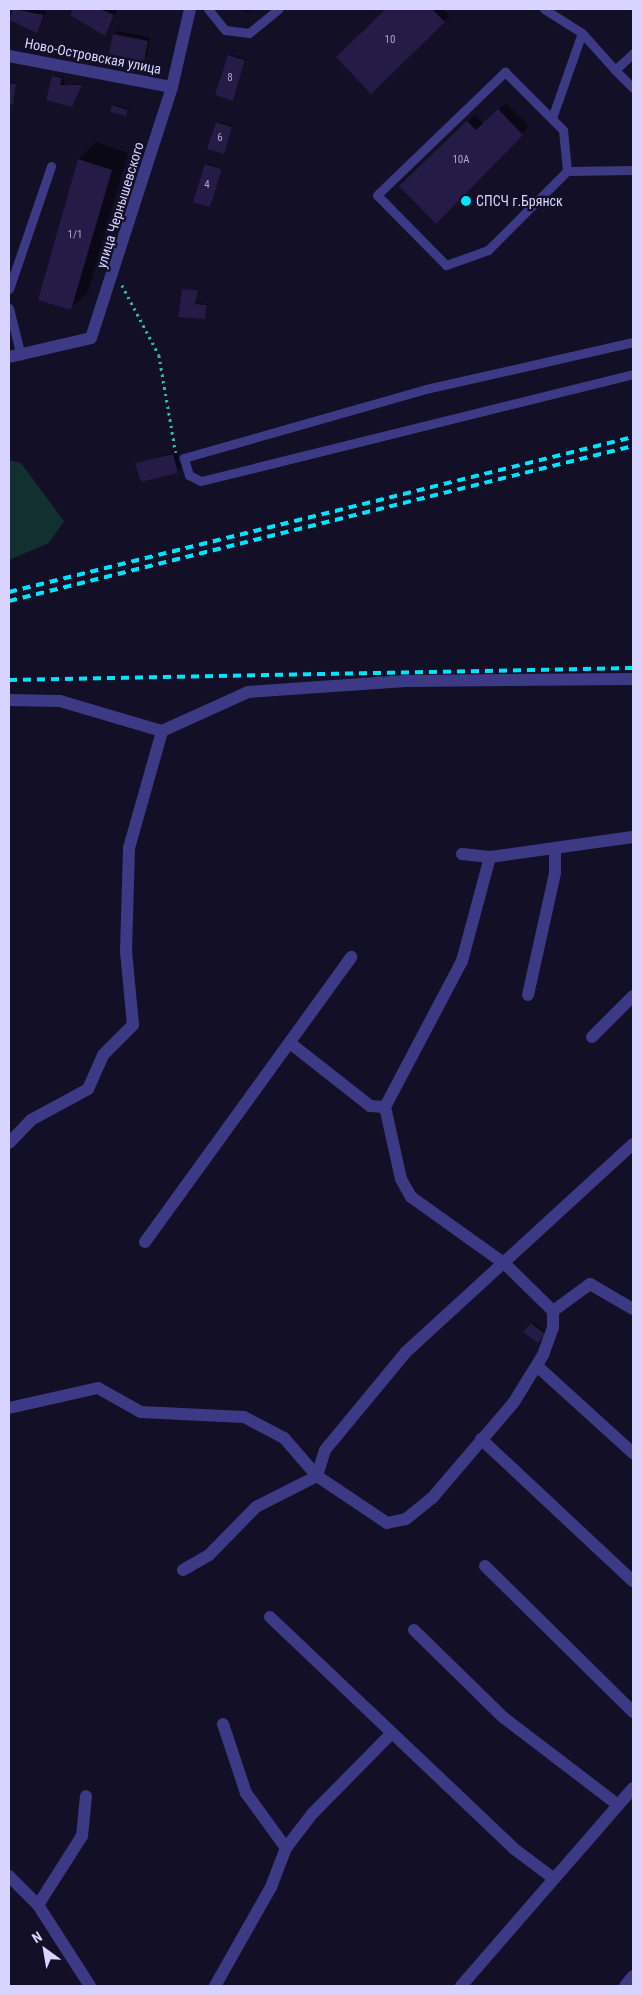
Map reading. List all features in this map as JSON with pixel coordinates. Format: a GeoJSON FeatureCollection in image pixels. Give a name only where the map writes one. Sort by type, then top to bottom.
{"type":"FeatureCollection","features":[{"type":"Feature","properties":{"kind":"street","name":"улица Чернышевского"},"geometry":{"type":"LineString","coordinates":[[15,357],[91,338],[114,273],[172,87],[190,9]]}},
{"type":"Feature","properties":{"kind":"street","name":"Ново-Островская улица"},"geometry":{"type":"LineString","coordinates":[[9,56],[172,87]]}},
{"type":"Feature","properties":{"kind":"street"},"geometry":{"type":"LineString","coordinates":[[9,700],[60,701],[162,731],[248,692],[406,681],[633,679]]}},
{"type":"Feature","properties":{"kind":"street"},"geometry":{"type":"LineString","coordinates":[[9,1143],[31,1120],[88,1089],[103,1055],[133,1026],[126,951],[129,848],[162,731]]}},
{"type":"Feature","properties":{"kind":"street"},"geometry":{"type":"LineString","coordinates":[[462,854],[490,856],[555,850],[633,837]]}},
{"type":"Feature","properties":{"kind":"street"},"geometry":{"type":"LineString","coordinates":[[528,995],[555,873],[555,850]]}},
{"type":"Feature","properties":{"kind":"street"},"geometry":{"type":"LineString","coordinates":[[9,1408],[98,1388],[141,1412],[244,1416],[284,1438],[316,1476],[386,1523],[406,1519],[433,1497],[514,1402],[537,1366],[553,1328],[553,1311],[505,1264],[411,1198],[401,1179],[385,1107],[462,961],[490,856]]}},
{"type":"Feature","properties":{"kind":"street"},"geometry":{"type":"LineString","coordinates":[[144,1242],[351,957]]}},
{"type":"Feature","properties":{"kind":"street"},"geometry":{"type":"LineString","coordinates":[[592,1037],[633,996]]}},
{"type":"Feature","properties":{"kind":"street"},"geometry":{"type":"LineString","coordinates":[[290,1043],[370,1106],[385,1107]]}},
{"type":"Feature","properties":{"kind":"street"},"geometry":{"type":"LineString","coordinates":[[183,1570],[209,1554],[256,1507],[316,1476],[325,1450],[406,1352],[505,1264],[633,1144]]}},
{"type":"Feature","properties":{"kind":"street"},"geometry":{"type":"LineString","coordinates":[[553,1311],[590,1284],[633,1309]]}},
{"type":"Feature","properties":{"kind":"street"},"geometry":{"type":"LineString","coordinates":[[537,1366],[633,1453]]}},
{"type":"Feature","properties":{"kind":"street"},"geometry":{"type":"LineString","coordinates":[[481,1439],[633,1581]]}},
{"type":"Feature","properties":{"kind":"street"},"geometry":{"type":"LineString","coordinates":[[485,1566],[633,1712]]}},
{"type":"Feature","properties":{"kind":"street"},"geometry":{"type":"LineString","coordinates":[[270,1617],[513,1848],[553,1878]]}},
{"type":"Feature","properties":{"kind":"street"},"geometry":{"type":"LineString","coordinates":[[414,1630],[504,1718],[618,1806]]}},
{"type":"Feature","properties":{"kind":"street"},"geometry":{"type":"LineString","coordinates":[[223,1724],[246,1793],[286,1848]]}},
{"type":"Feature","properties":{"kind":"street"},"geometry":{"type":"LineString","coordinates":[[215,1986],[271,1887],[286,1848],[312,1814],[391,1734]]}},
{"type":"Feature","properties":{"kind":"street"},"geometry":{"type":"LineString","coordinates":[[461,1986],[633,1788]]}},
{"type":"Feature","properties":{"kind":"street"},"geometry":{"type":"LineString","coordinates":[[38,1905],[82,1836],[86,1796]]}},
{"type":"Feature","properties":{"kind":"street"},"geometry":{"type":"LineString","coordinates":[[9,1876],[38,1905],[90,1986]]}},
{"type":"Feature","properties":{"kind":"street"},"geometry":{"type":"LineString","coordinates":[[625,1986],[633,1976]]}},
{"type":"Feature","properties":{"kind":"lane"},"geometry":{"type":"LineString","coordinates":[[208,9],[225,30],[249,33],[279,9]]}},
{"type":"Feature","properties":{"kind":"lane"},"geometry":{"type":"LineString","coordinates":[[544,9],[582,33],[614,70],[633,88]]}},
{"type":"Feature","properties":{"kind":"lane"},"geometry":{"type":"LineString","coordinates":[[552,118],[582,33]]}},
{"type":"Feature","properties":{"kind":"lane"},"geometry":{"type":"LineString","coordinates":[[614,70],[633,54]]}},
{"type":"Feature","properties":{"kind":"lane"},"geometry":{"type":"LineString","coordinates":[[567,171],[563,130],[505,72],[376,195],[446,264],[488,250],[567,171],[633,170]]}},
{"type":"Feature","properties":{"kind":"lane"},"geometry":{"type":"LineString","coordinates":[[9,289],[51,166]]}},
{"type":"Feature","properties":{"kind":"lane"},"geometry":{"type":"LineString","coordinates":[[9,308],[15,357]]}},
{"type":"Feature","properties":{"kind":"lane"},"geometry":{"type":"LineString","coordinates":[[633,342],[426,390],[184,458],[189,475],[201,481],[633,374]]}},
{"type":"Feature","properties":{"kind":"path"},"geometry":{"type":"LineString","coordinates":[[114,273],[142,315],[159,355],[168,391],[171,441],[174,451],[184,458]]}},
{"type":"Feature","properties":{"kind":"green space"},"geometry":{"type":"Polygon","coordinates":[[[9,460],[21,463],[64,521],[49,543],[9,560],[9,460]]]}},
{"type":"Feature","properties":{"kind":"building"},"geometry":{"type":"Polygon","coordinates":[[[13,9],[44,15],[37,33],[9,20],[13,9]]]}},
{"type":"Feature","properties":{"kind":"building"},"geometry":{"type":"Polygon","coordinates":[[[73,9],[100,9],[114,15],[105,36],[70,15],[73,9]]]}},
{"type":"Feature","properties":{"kind":"building"},"geometry":{"type":"Polygon","coordinates":[[[386,9],[432,9],[445,22],[371,94],[336,57],[386,9]]]}},
{"type":"Feature","properties":{"kind":"building"},"geometry":{"type":"Polygon","coordinates":[[[113,34],[148,41],[144,61],[109,54],[113,34]]]}},
{"type":"Feature","properties":{"kind":"building"},"geometry":{"type":"Polygon","coordinates":[[[228,55],[245,60],[233,101],[215,95],[228,55]]]}},
{"type":"Feature","properties":{"kind":"building"},"geometry":{"type":"Polygon","coordinates":[[[52,76],[62,78],[60,85],[82,85],[72,107],[46,100],[52,76]]]}},
{"type":"Feature","properties":{"kind":"building"},"geometry":{"type":"Polygon","coordinates":[[[9,83],[16,84],[13,105],[9,104],[9,83]]]}},
{"type":"Feature","properties":{"kind":"building"},"geometry":{"type":"Polygon","coordinates":[[[112,105],[128,110],[126,116],[110,112],[112,105]]]}},
{"type":"Feature","properties":{"kind":"building"},"geometry":{"type":"Polygon","coordinates":[[[498,109],[523,135],[436,224],[399,186],[467,121],[476,130],[498,109]]]}},
{"type":"Feature","properties":{"kind":"building"},"geometry":{"type":"Polygon","coordinates":[[[216,122],[232,127],[224,154],[207,149],[216,122]]]}},
{"type":"Feature","properties":{"kind":"building"},"geometry":{"type":"Polygon","coordinates":[[[78,159],[112,170],[71,310],[38,300],[78,159]]]}},
{"type":"Feature","properties":{"kind":"building"},"geometry":{"type":"Polygon","coordinates":[[[205,164],[222,169],[210,207],[193,202],[205,164]]]}},
{"type":"Feature","properties":{"kind":"building"},"geometry":{"type":"Polygon","coordinates":[[[182,289],[198,290],[195,304],[207,305],[205,319],[178,317],[182,289]]]}},
{"type":"Feature","properties":{"kind":"building"},"geometry":{"type":"Polygon","coordinates":[[[173,454],[178,473],[141,482],[135,463],[173,454]]]}},
{"type":"Feature","properties":{"kind":"building"},"geometry":{"type":"Polygon","coordinates":[[[531,1323],[545,1334],[538,1343],[523,1332],[531,1323]]]}},
{"type":"Feature","properties":{"kind":"railway"},"geometry":{"type":"LineString","coordinates":[[9,592],[633,437]]}},
{"type":"Feature","properties":{"kind":"railway"},"geometry":{"type":"LineString","coordinates":[[9,601],[633,446]]}},
{"type":"Feature","properties":{"kind":"railway"},"geometry":{"type":"LineString","coordinates":[[9,680],[633,668]]}},
{"type":"Feature","properties":{"kind":"place","name":"СПСЧ г.Брянск"},"geometry":{"type":"Point","coordinates":[466,201]}}]}
